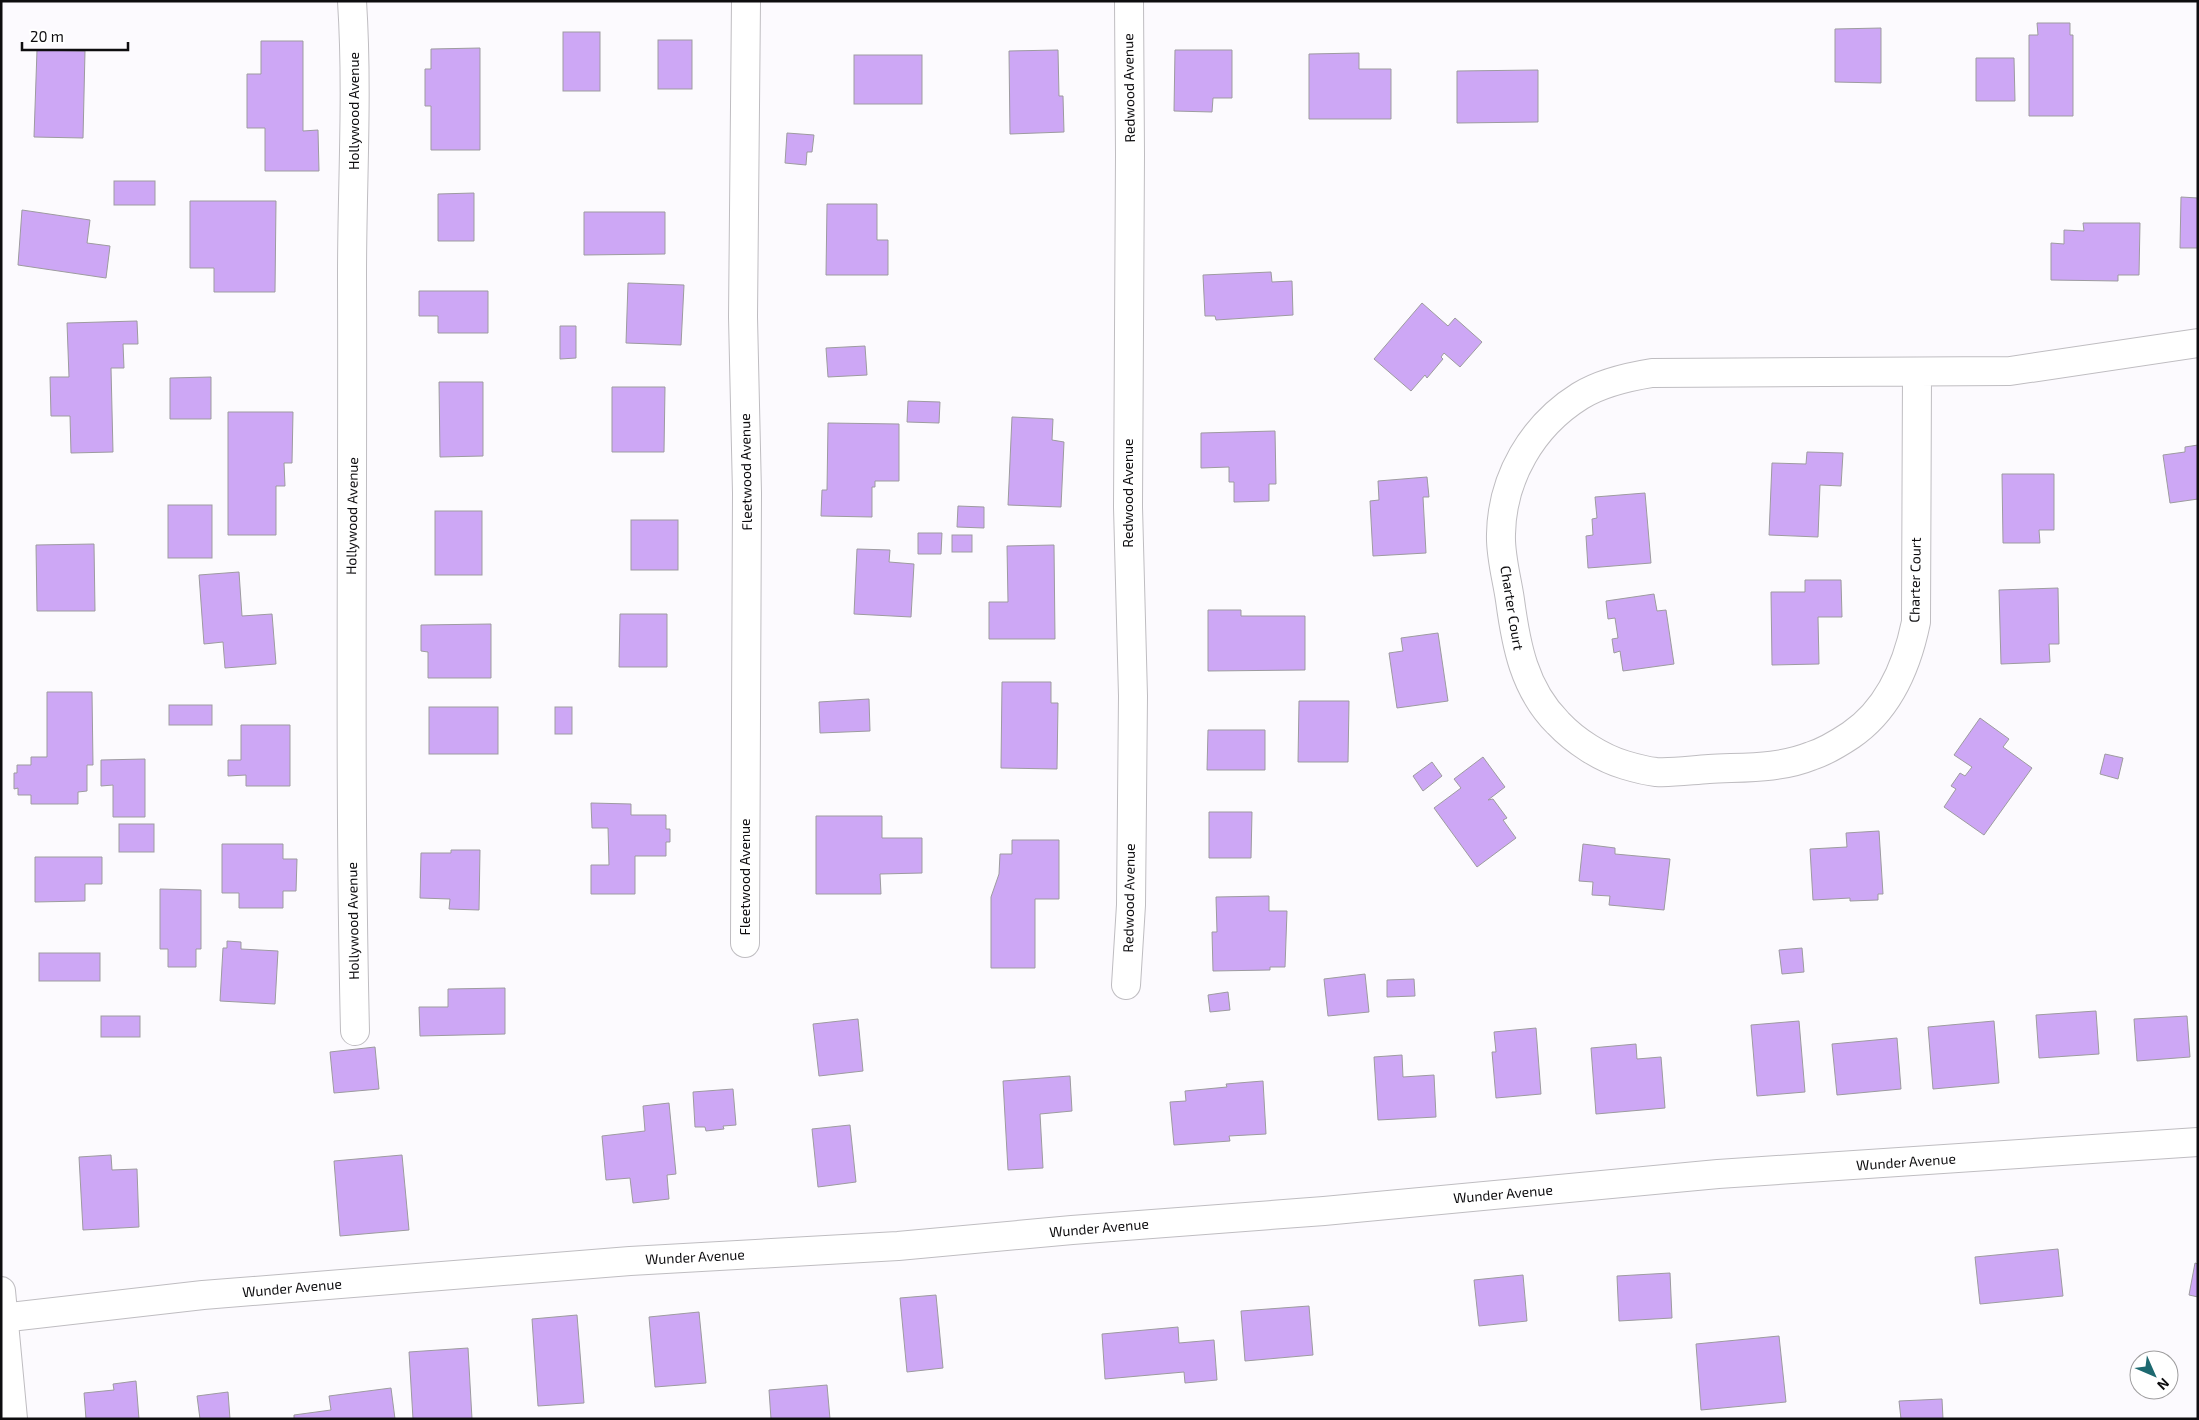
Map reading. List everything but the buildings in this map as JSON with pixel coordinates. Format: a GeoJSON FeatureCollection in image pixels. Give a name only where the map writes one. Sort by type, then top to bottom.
{"type":"FeatureCollection","features":[{"type":"Feature","properties":{"kind":"street","name":"Hollywood Avenue"},"geometry":{"type":"LineString","coordinates":[[352,1],[356,65],[352,263],[353,472],[350,631],[351,867],[355,1031]]}},
{"type":"Feature","properties":{"kind":"street","name":"Fleetwood Avenue"},"geometry":{"type":"LineString","coordinates":[[745,943],[747,493],[743,317],[746,1]]}},
{"type":"Feature","properties":{"kind":"street","name":"Redwood Avenue"},"geometry":{"type":"LineString","coordinates":[[1126,984],[1131,905],[1133,696],[1128,507],[1130,155],[1128,1]]}},
{"type":"Feature","properties":{"kind":"street","name":"Charter Court"},"geometry":{"type":"LineString","coordinates":[[1917,373],[1916,622],[1906,662],[1896,685],[1876,712],[1851,735],[1811,756],[1778,765],[1655,772],[1623,765],[1593,751],[1558,723],[1537,696],[1522,666],[1516,642],[1501,535],[1504,501],[1514,469],[1532,440],[1554,415],[1581,395],[1624,378],[1652,373],[2010,371],[2198,342]]}},
{"type":"Feature","properties":{"kind":"street","name":"Wunder Avenue"},"geometry":{"type":"LineString","coordinates":[[3,1318],[213,1294],[630,1261],[898,1246],[1081,1229],[1324,1211],[1718,1174],[2198,1142]]}},
{"type":"Feature","properties":{"kind":"street"},"geometry":{"type":"LineString","coordinates":[[1,1291],[13,1419]]}}]}
